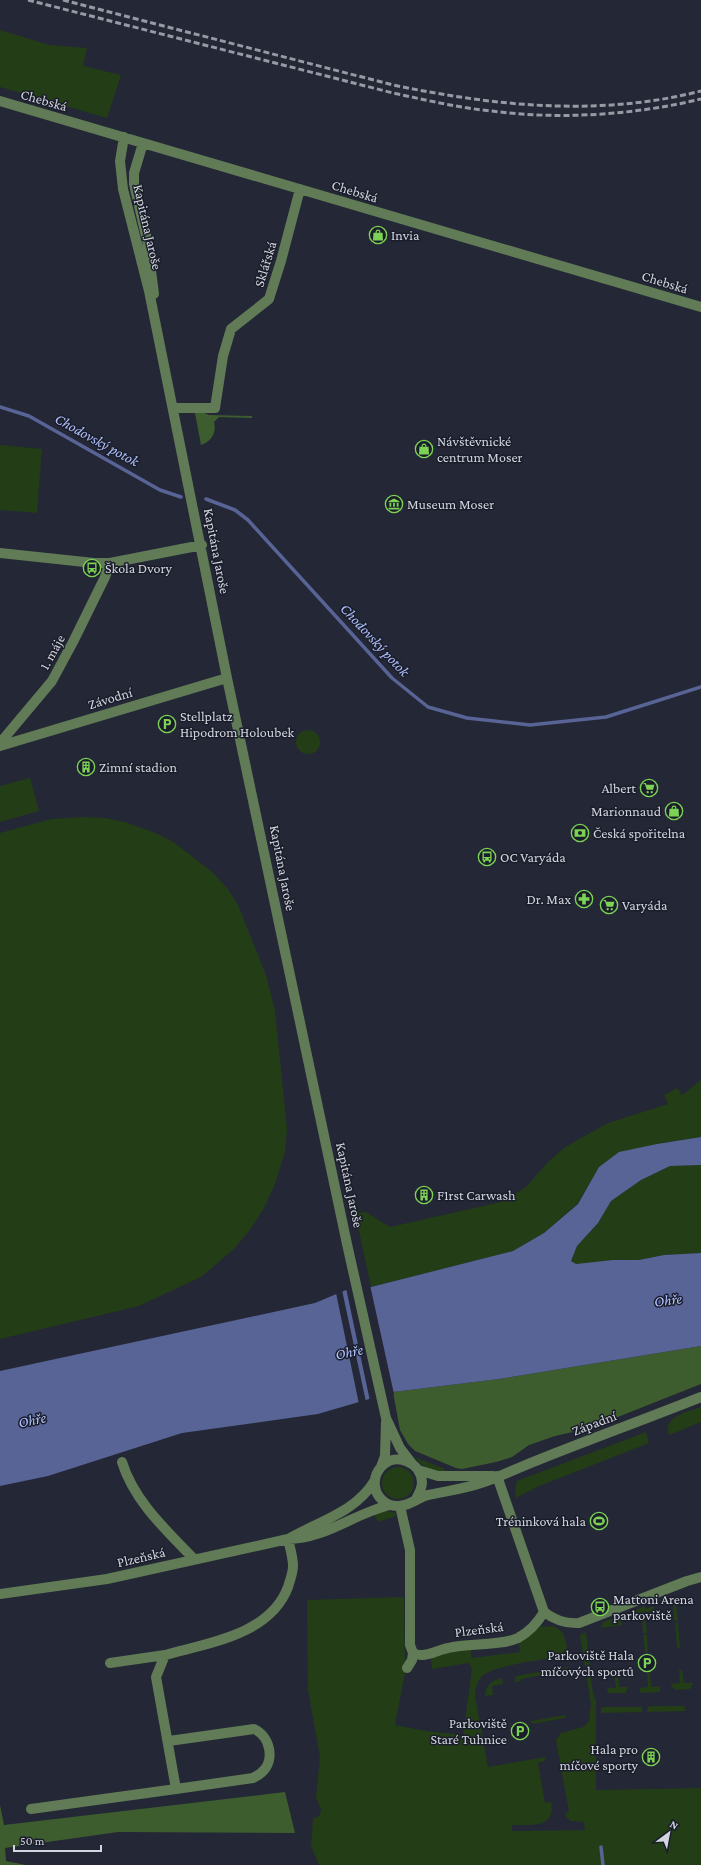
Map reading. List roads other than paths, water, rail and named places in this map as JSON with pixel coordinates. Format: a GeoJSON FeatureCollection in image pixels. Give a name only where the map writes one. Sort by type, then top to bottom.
{"type":"FeatureCollection","features":[{"type":"Feature","properties":{"kind":"street","name":"Chebská"},"geometry":{"type":"LineString","coordinates":[[0,102],[124,137],[701,307]]}},
{"type":"Feature","properties":{"kind":"street","name":"Kapitána Jaroše"},"geometry":{"type":"LineString","coordinates":[[124,137],[120,161],[124,190],[156,323],[202,545],[227,678],[347,1244],[386,1418],[400,1448],[415,1468]]}},
{"type":"Feature","properties":{"kind":"street","name":"Kapitána Jaroše"},"geometry":{"type":"LineString","coordinates":[[143,143],[134,173],[134,184],[147,240],[153,279],[156,323]]}},
{"type":"Feature","properties":{"kind":"street","name":"Sklářská"},"geometry":{"type":"LineString","coordinates":[[173,408],[215,408],[223,356],[231,330],[269,299],[282,261],[300,189]]}},
{"type":"Feature","properties":{"kind":"street"},"geometry":{"type":"LineString","coordinates":[[0,553],[94,563],[110,562],[202,545]]}},
{"type":"Feature","properties":{"kind":"street","name":"1. máje"},"geometry":{"type":"LineString","coordinates":[[0,744],[52,681],[105,577],[110,562]]}},
{"type":"Feature","properties":{"kind":"street","name":"Závodní"},"geometry":{"type":"LineString","coordinates":[[0,744],[227,678]]}},
{"type":"Feature","properties":{"kind":"street","name":"Západní"},"geometry":{"type":"LineString","coordinates":[[416,1499],[427,1495],[481,1483],[701,1397]]}},
{"type":"Feature","properties":{"kind":"street","name":"Kapitána Jaroše"},"geometry":{"type":"LineString","coordinates":[[381,1467],[384,1456],[386,1418]]}},
{"type":"Feature","properties":{"kind":"street"},"geometry":{"type":"LineString","coordinates":[[403,1460],[415,1468],[422,1484],[416,1499],[395,1506],[384,1502],[378,1494],[375,1480],[381,1467],[389,1461],[403,1460]]}},
{"type":"Feature","properties":{"kind":"street"},"geometry":{"type":"LineString","coordinates":[[122,1462],[137,1493],[149,1510],[194,1559]]}},
{"type":"Feature","properties":{"kind":"street","name":"Západní"},"geometry":{"type":"LineString","coordinates":[[415,1468],[438,1476],[496,1476]]}},
{"type":"Feature","properties":{"kind":"street"},"geometry":{"type":"LineString","coordinates":[[496,1476],[544,1612],[554,1619],[569,1624],[579,1623],[701,1577]]}},
{"type":"Feature","properties":{"kind":"street","name":"Plzeňská"},"geometry":{"type":"LineString","coordinates":[[288,1539],[350,1507],[368,1492],[375,1480]]}},
{"type":"Feature","properties":{"kind":"street"},"geometry":{"type":"LineString","coordinates":[[395,1506],[410,1550],[410,1645],[413,1653],[412,1660],[407,1668]]}},
{"type":"Feature","properties":{"kind":"street","name":"Plzeňská"},"geometry":{"type":"LineString","coordinates":[[0,1594],[107,1579],[288,1539],[302,1539],[335,1528],[374,1509],[395,1506]]}},
{"type":"Feature","properties":{"kind":"street"},"geometry":{"type":"LineString","coordinates":[[110,1663],[165,1655],[230,1637],[249,1629],[265,1619],[282,1600],[292,1576],[293,1566],[288,1539]]}},
{"type":"Feature","properties":{"kind":"street","name":"Plzeňská"},"geometry":{"type":"LineString","coordinates":[[413,1653],[420,1656],[448,1648],[518,1638],[536,1624],[544,1612]]}},
{"type":"Feature","properties":{"kind":"street"},"geometry":{"type":"LineString","coordinates":[[165,1655],[156,1676],[169,1741],[176,1788]]}},
{"type":"Feature","properties":{"kind":"street"},"geometry":{"type":"LineString","coordinates":[[31,1809],[253,1778],[262,1772],[269,1756],[268,1745],[262,1732],[254,1729],[169,1741]]}},
{"type":"Feature","properties":{"kind":"water","name":"Ohře"},"geometry":{"type":"Polygon","coordinates":[[[701,1137],[701,1165],[670,1166],[641,1180],[611,1201],[598,1223],[577,1246],[571,1261],[576,1264],[613,1260],[639,1260],[664,1255],[701,1253],[701,1346],[499,1379],[393,1392],[318,1414],[182,1433],[48,1476],[0,1486],[0,1371],[315,1303],[346,1290],[371,1287],[513,1251],[544,1233],[578,1204],[599,1167],[619,1152],[701,1137]]]}},
{"type":"Feature","properties":{"kind":"waterway","name":"Chodovský potok"},"geometry":{"type":"LineString","coordinates":[[0,407],[29,416],[160,490],[181,497]]}},
{"type":"Feature","properties":{"kind":"waterway","name":"Chodovský potok"},"geometry":{"type":"LineString","coordinates":[[206,499],[235,510],[248,520],[392,678],[428,707],[467,718],[530,725],[606,717],[701,687]]}},
{"type":"Feature","properties":{"kind":"waterway"},"geometry":{"type":"LineString","coordinates":[[601,1847],[603,1865]]}},
{"type":"Feature","properties":{"kind":"railway"},"geometry":{"type":"LineString","coordinates":[[28,0],[393,93],[442,104],[480,110],[544,115],[597,114],[650,109],[701,99]]}},
{"type":"Feature","properties":{"kind":"railway"},"geometry":{"type":"LineString","coordinates":[[63,0],[393,85],[470,98],[547,106],[586,106],[624,104],[663,99],[701,91]]}},
{"type":"Feature","properties":{"kind":"place","name":"Invia"},"geometry":{"type":"Point","coordinates":[378,235]}},
{"type":"Feature","properties":{"kind":"place","name":"Návštěvnické centrum Moser"},"geometry":{"type":"Point","coordinates":[424,449]}},
{"type":"Feature","properties":{"kind":"place","name":"Museum Moser"},"geometry":{"type":"Point","coordinates":[394,504]}},
{"type":"Feature","properties":{"kind":"place","name":"Škola Dvory"},"geometry":{"type":"Point","coordinates":[92,568]}},
{"type":"Feature","properties":{"kind":"place","name":"Stellplatz Hipodrom Holoubek"},"geometry":{"type":"Point","coordinates":[167,724]}},
{"type":"Feature","properties":{"kind":"place","name":"Zimní stadion"},"geometry":{"type":"Point","coordinates":[86,767]}},
{"type":"Feature","properties":{"kind":"place","name":"Albert"},"geometry":{"type":"Point","coordinates":[649,788]}},
{"type":"Feature","properties":{"kind":"place","name":"Marionnaud"},"geometry":{"type":"Point","coordinates":[674,811]}},
{"type":"Feature","properties":{"kind":"place","name":"Česká spořitelna"},"geometry":{"type":"Point","coordinates":[580,833]}},
{"type":"Feature","properties":{"kind":"place","name":"OC Varyáda"},"geometry":{"type":"Point","coordinates":[487,857]}},
{"type":"Feature","properties":{"kind":"place","name":"Dr. Max"},"geometry":{"type":"Point","coordinates":[584,899]}},
{"type":"Feature","properties":{"kind":"place","name":"Varyáda"},"geometry":{"type":"Point","coordinates":[609,905]}},
{"type":"Feature","properties":{"kind":"place","name":"F1rst Carwash"},"geometry":{"type":"Point","coordinates":[424,1195]}},
{"type":"Feature","properties":{"kind":"place","name":"Tréninková hala"},"geometry":{"type":"Point","coordinates":[599,1521]}},
{"type":"Feature","properties":{"kind":"place","name":"Mattoni Arena parkoviště"},"geometry":{"type":"Point","coordinates":[600,1607]}},
{"type":"Feature","properties":{"kind":"place","name":"Parkoviště Hala míčových sportů"},"geometry":{"type":"Point","coordinates":[647,1663]}},
{"type":"Feature","properties":{"kind":"place","name":"Parkoviště Staré Tuhnice"},"geometry":{"type":"Point","coordinates":[520,1731]}},
{"type":"Feature","properties":{"kind":"place","name":"Hala pro míčové sporty"},"geometry":{"type":"Point","coordinates":[651,1757]}}]}
